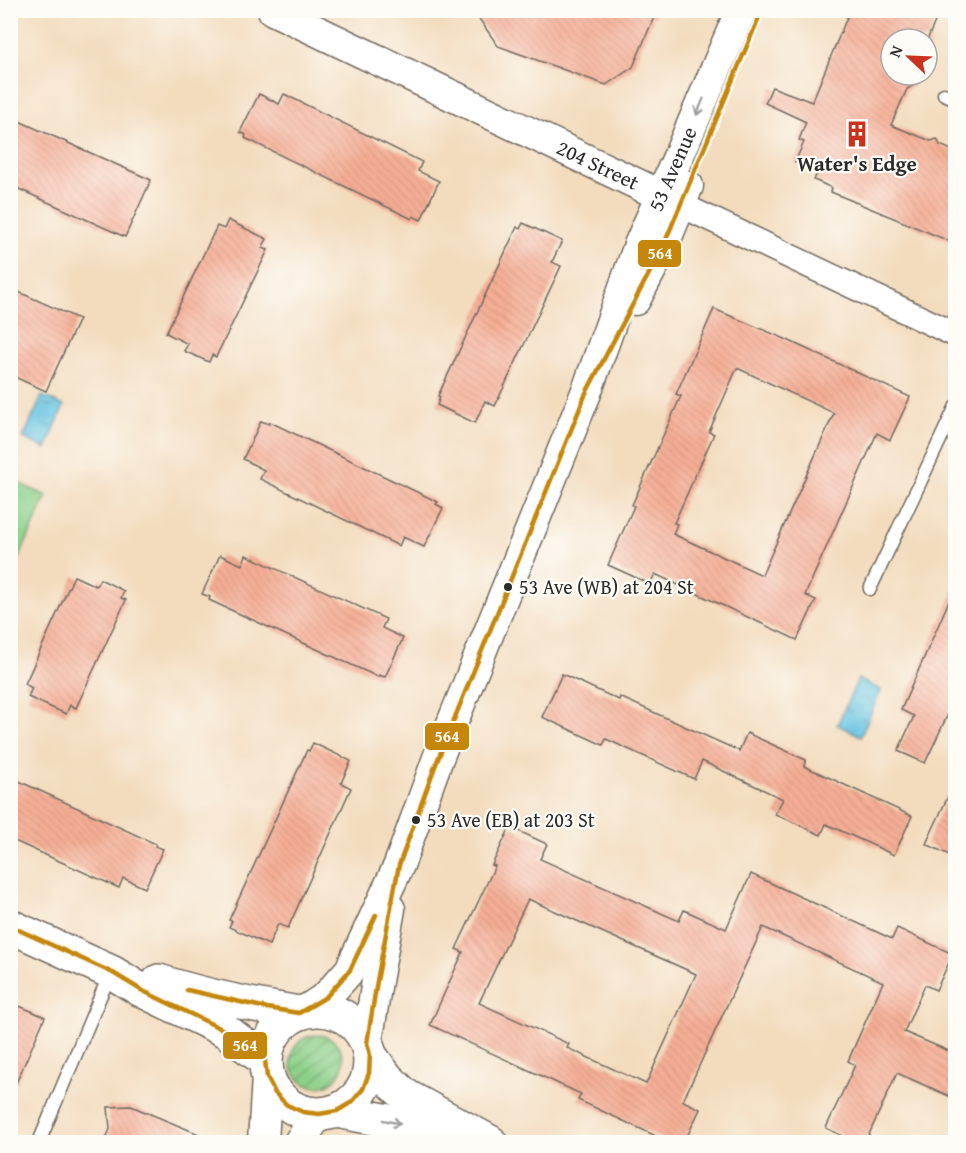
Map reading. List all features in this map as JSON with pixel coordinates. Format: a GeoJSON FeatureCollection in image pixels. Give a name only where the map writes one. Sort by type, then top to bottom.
{"type":"FeatureCollection","features":[{"type":"Feature","properties":{"kind":"main road"},"geometry":{"type":"LineString","coordinates":[[10,926],[113,973],[141,990],[226,1031],[266,1069]]}},
{"type":"Feature","properties":{"kind":"main road"},"geometry":{"type":"LineString","coordinates":[[113,973],[144,976],[190,991],[238,1002],[303,1012],[324,1010],[341,1014],[355,1024],[387,1078],[406,1096],[490,1143]]}},
{"type":"Feature","properties":{"kind":"main road"},"geometry":{"type":"LineString","coordinates":[[303,1012],[290,1017],[277,1028],[268,1043],[266,1069],[275,1093],[287,1105],[303,1112],[394,1122],[462,1143]]}},
{"type":"Feature","properties":{"kind":"main road"},"geometry":{"type":"LineString","coordinates":[[328,1113],[351,1102],[363,1089],[369,1073],[368,1049]]}},
{"type":"Feature","properties":{"kind":"street","name":"204 Street"},"geometry":{"type":"LineString","coordinates":[[273,10],[956,335]]}},
{"type":"Feature","properties":{"kind":"street","name":"53 Avenue"},"geometry":{"type":"LineString","coordinates":[[586,393],[662,249],[671,200],[741,10]]}},
{"type":"Feature","properties":{"kind":"street","name":"53 Avenue"},"geometry":{"type":"LineString","coordinates":[[303,1012],[326,997],[350,970],[399,865],[438,758],[586,393],[639,245],[671,200],[762,10]]}},
{"type":"Feature","properties":{"kind":"street","name":"53 Avenue"},"geometry":{"type":"LineString","coordinates":[[368,1049],[377,981],[399,865]]}},
{"type":"Feature","properties":{"kind":"street"},"geometry":{"type":"LineString","coordinates":[[263,1143],[266,1069]]}},
{"type":"Feature","properties":{"kind":"street"},"geometry":{"type":"LineString","coordinates":[[299,1143],[328,1113]]}},
{"type":"Feature","properties":{"kind":"lane"},"geometry":{"type":"LineString","coordinates":[[870,589],[956,406]]}},
{"type":"Feature","properties":{"kind":"lane"},"geometry":{"type":"LineString","coordinates":[[39,1143],[103,990],[113,973]]}},
{"type":"Feature","properties":{"kind":"green space"},"geometry":{"type":"Polygon","coordinates":[[[11,480],[47,496],[19,558],[11,554],[11,480]]]}},
{"type":"Feature","properties":{"kind":"green space"},"geometry":{"type":"Polygon","coordinates":[[[312,1035],[322,1035],[331,1039],[339,1047],[343,1061],[339,1075],[331,1083],[322,1087],[312,1087],[303,1083],[295,1075],[291,1066],[291,1056],[295,1047],[303,1039],[312,1035]]]}},
{"type":"Feature","properties":{"kind":"water"},"geometry":{"type":"Polygon","coordinates":[[[42,396],[64,406],[46,449],[23,438],[42,396]]]}},
{"type":"Feature","properties":{"kind":"water"},"geometry":{"type":"Polygon","coordinates":[[[858,679],[881,690],[861,736],[837,725],[858,679]]]}},
{"type":"Feature","properties":{"kind":"building"},"geometry":{"type":"Polygon","coordinates":[[[473,10],[657,10],[633,67],[606,85],[498,46],[473,10]]]}},
{"type":"Feature","properties":{"kind":"building","name":"Water's Edge"},"geometry":{"type":"Polygon","coordinates":[[[850,10],[921,10],[937,17],[933,27],[879,27],[879,87],[910,87],[907,89],[891,125],[931,141],[937,139],[940,145],[956,152],[956,244],[831,192],[832,188],[814,180],[818,171],[795,162],[804,142],[799,140],[806,122],[765,103],[772,87],[812,102],[850,10]]]}},
{"type":"Feature","properties":{"kind":"building"},"geometry":{"type":"Polygon","coordinates":[[[259,94],[279,104],[284,94],[422,162],[418,171],[439,181],[421,220],[413,216],[412,219],[245,138],[246,135],[240,132],[259,94]]]}},
{"type":"Feature","properties":{"kind":"building"},"geometry":{"type":"Polygon","coordinates":[[[10,117],[151,180],[125,237],[10,185],[10,117]]]}},
{"type":"Feature","properties":{"kind":"building"},"geometry":{"type":"Polygon","coordinates":[[[228,220],[267,239],[262,248],[268,250],[216,357],[212,355],[209,362],[184,351],[188,344],[166,333],[217,226],[224,229],[228,220]]]}},
{"type":"Feature","properties":{"kind":"building"},"geometry":{"type":"Polygon","coordinates":[[[523,223],[562,241],[552,262],[561,266],[495,406],[485,401],[475,423],[437,405],[440,397],[438,396],[517,227],[520,229],[523,223]]]}},
{"type":"Feature","properties":{"kind":"building"},"geometry":{"type":"Polygon","coordinates":[[[10,288],[79,319],[46,391],[10,375],[10,288]]]}},
{"type":"Feature","properties":{"kind":"building"},"geometry":{"type":"Polygon","coordinates":[[[714,309],[783,338],[910,397],[890,440],[877,433],[805,595],[816,600],[797,640],[655,574],[650,584],[608,565],[681,396],[676,394],[714,309]],[[737,368],[709,432],[714,434],[674,523],[677,524],[673,534],[762,575],[834,413],[737,368]]]}},
{"type":"Feature","properties":{"kind":"building"},"geometry":{"type":"Polygon","coordinates":[[[261,421],[269,424],[270,422],[438,502],[436,504],[443,508],[424,547],[403,537],[399,546],[260,479],[264,470],[243,459],[261,421]]]}},
{"type":"Feature","properties":{"kind":"building"},"geometry":{"type":"Polygon","coordinates":[[[220,555],[242,565],[246,555],[386,619],[382,628],[403,638],[385,677],[379,675],[378,677],[209,600],[210,597],[202,594],[220,555]]]}},
{"type":"Feature","properties":{"kind":"building"},"geometry":{"type":"Polygon","coordinates":[[[74,576],[96,586],[100,579],[124,591],[121,598],[126,600],[76,708],[70,705],[66,714],[28,697],[32,688],[25,684],[74,576]]]}},
{"type":"Feature","properties":{"kind":"building"},"geometry":{"type":"Polygon","coordinates":[[[956,585],[956,697],[925,763],[898,751],[914,716],[901,710],[956,585]]]}},
{"type":"Feature","properties":{"kind":"building"},"geometry":{"type":"Polygon","coordinates":[[[562,674],[619,700],[620,697],[739,751],[747,733],[806,760],[804,766],[912,816],[894,855],[826,824],[821,835],[775,814],[783,799],[702,761],[694,779],[606,739],[603,745],[542,717],[562,674]]]}},
{"type":"Feature","properties":{"kind":"building"},"geometry":{"type":"Polygon","coordinates":[[[313,743],[351,761],[341,783],[351,788],[288,928],[278,924],[269,945],[229,927],[232,921],[229,920],[307,750],[309,751],[313,743]]]}},
{"type":"Feature","properties":{"kind":"building"},"geometry":{"type":"Polygon","coordinates":[[[10,777],[163,849],[145,888],[123,878],[119,888],[10,839],[10,777]]]}},
{"type":"Feature","properties":{"kind":"building"},"geometry":{"type":"Polygon","coordinates":[[[956,779],[956,858],[926,844],[956,779]]]}},
{"type":"Feature","properties":{"kind":"building"},"geometry":{"type":"Polygon","coordinates":[[[510,827],[547,844],[540,859],[679,921],[684,910],[726,929],[751,874],[892,939],[897,928],[953,954],[936,990],[925,985],[904,1032],[956,1054],[956,1099],[897,1073],[865,1143],[857,1143],[826,1128],[855,1065],[848,1061],[883,982],[763,927],[683,1101],[700,1109],[684,1143],[671,1143],[578,1100],[581,1094],[430,1025],[463,952],[456,949],[495,866],[492,865],[510,827]],[[528,899],[479,1003],[569,1044],[567,1048],[646,1084],[696,974],[528,899]]]}},
{"type":"Feature","properties":{"kind":"building"},"geometry":{"type":"Polygon","coordinates":[[[10,1002],[45,1017],[10,1097],[10,1002]]]}},
{"type":"Feature","properties":{"kind":"building"},"geometry":{"type":"Polygon","coordinates":[[[131,1106],[218,1143],[104,1143],[110,1129],[108,1107],[131,1106]]]}},
{"type":"Feature","properties":{"kind":"transit line","name":"564"},"geometry":{"type":"LineString","coordinates":[[10,926],[113,973],[141,990],[226,1031],[265,1060],[267,1077],[275,1093],[287,1105],[303,1112],[319,1114],[337,1111],[352,1102],[363,1089],[369,1073],[370,1055],[367,1043],[399,865],[434,769],[586,393],[662,249],[762,10]]}},
{"type":"Feature","properties":{"kind":"transit line","name":"564"},"geometry":{"type":"LineString","coordinates":[[187,990],[299,1013],[326,997],[350,970],[376,915]]}},
{"type":"Feature","properties":{"kind":"place","name":"Water's Edge"},"geometry":{"type":"Point","coordinates":[857,134]}},
{"type":"Feature","properties":{"kind":"place","name":"53 Ave (WB) at 204 St"},"geometry":{"type":"Point","coordinates":[508,587]}},
{"type":"Feature","properties":{"kind":"place","name":"53 Ave (EB) at 203 St"},"geometry":{"type":"Point","coordinates":[416,820]}}]}
